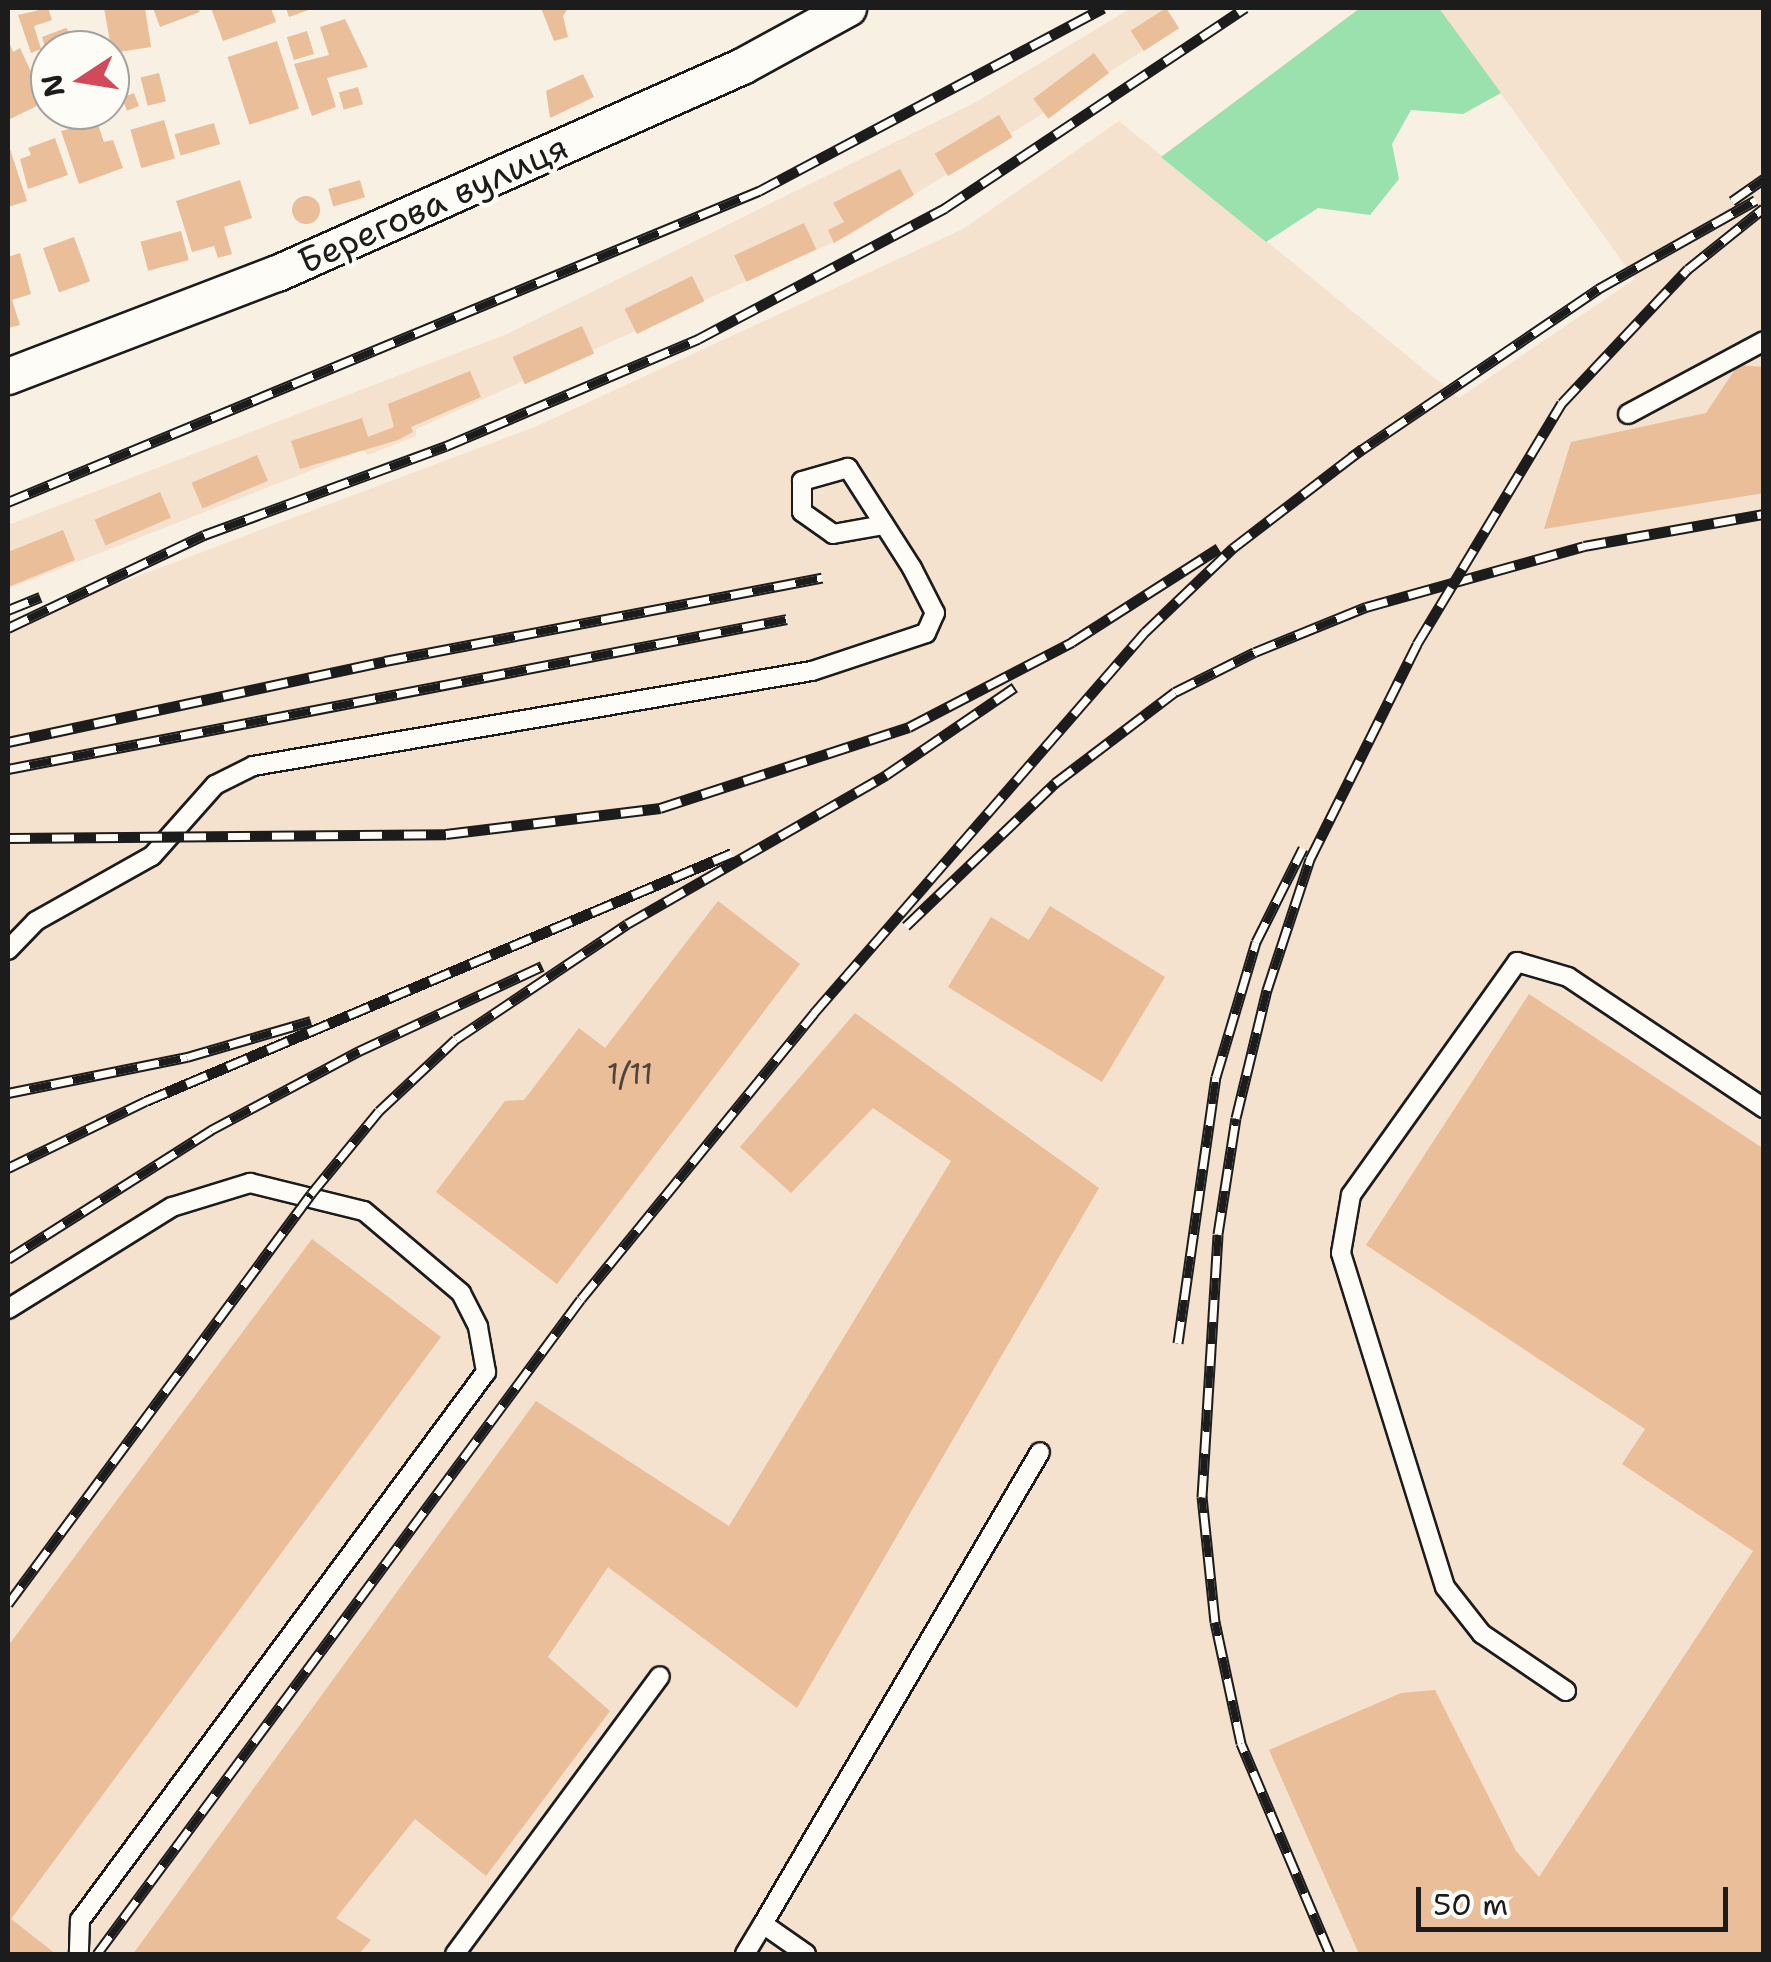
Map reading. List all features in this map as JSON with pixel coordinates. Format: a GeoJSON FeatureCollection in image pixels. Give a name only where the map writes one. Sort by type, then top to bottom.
{"type":"FeatureCollection","features":[{"type":"Feature","properties":{"kind":"street","name":"Берегова вулиця"},"geometry":{"type":"LineString","coordinates":[[8,376],[312,258],[742,66],[848,8]]}},
{"type":"Feature","properties":{"kind":"lane"},"geometry":{"type":"LineString","coordinates":[[1628,414],[1764,341]]}},
{"type":"Feature","properties":{"kind":"lane"},"geometry":{"type":"LineString","coordinates":[[8,950],[36,921],[152,856],[216,785],[252,766],[812,671],[926,633],[935,613],[884,525],[848,468],[802,481],[802,512],[833,534],[884,525]]}},
{"type":"Feature","properties":{"kind":"lane"},"geometry":{"type":"LineString","coordinates":[[1566,1691],[1482,1634],[1446,1587],[1341,1253],[1351,1195],[1517,962],[1568,977],[1764,1108]]}},
{"type":"Feature","properties":{"kind":"lane"},"geometry":{"type":"LineString","coordinates":[[8,1309],[172,1207],[250,1183],[364,1211],[460,1294],[478,1327],[486,1372],[80,1920],[80,1954]]}},
{"type":"Feature","properties":{"kind":"lane"},"geometry":{"type":"LineString","coordinates":[[744,1954],[1040,1452]]}},
{"type":"Feature","properties":{"kind":"lane"},"geometry":{"type":"LineString","coordinates":[[455,1954],[660,1676]]}},
{"type":"Feature","properties":{"kind":"lane"},"geometry":{"type":"LineString","coordinates":[[763,1924],[806,1954]]}},
{"type":"Feature","properties":{"kind":"shaded area"},"geometry":{"type":"Polygon","coordinates":[[[1131,8],[1166,8],[1179,28],[850,235],[416,429],[416,436],[368,455],[363,450],[8,589],[8,525],[507,334],[976,102],[1131,8]]]}},
{"type":"Feature","properties":{"kind":"shaded area"},"geometry":{"type":"Polygon","coordinates":[[[1439,8],[1763,8],[1763,1954],[8,1954],[8,625],[537,426],[963,229],[1119,121],[1459,398],[1635,279],[1439,8]]]}},
{"type":"Feature","properties":{"kind":"green space"},"geometry":{"type":"Polygon","coordinates":[[[1360,8],[1439,8],[1501,93],[1463,114],[1411,110],[1392,144],[1399,179],[1370,215],[1318,208],[1266,242],[1161,157],[1360,8]]]}},
{"type":"Feature","properties":{"kind":"building"},"geometry":{"type":"Polygon","coordinates":[[[48,8],[52,20],[30,30],[30,50],[18,15],[48,8]]]}},
{"type":"Feature","properties":{"kind":"building"},"geometry":{"type":"Polygon","coordinates":[[[104,8],[145,8],[151,47],[130,50],[130,30],[108,30],[104,8]]]}},
{"type":"Feature","properties":{"kind":"building"},"geometry":{"type":"Polygon","coordinates":[[[153,8],[198,8],[200,12],[160,27],[153,8]]]}},
{"type":"Feature","properties":{"kind":"building"},"geometry":{"type":"Polygon","coordinates":[[[211,8],[271,8],[276,22],[223,41],[211,8]]]}},
{"type":"Feature","properties":{"kind":"building"},"geometry":{"type":"Polygon","coordinates":[[[286,8],[314,8],[289,17],[286,8]]]}},
{"type":"Feature","properties":{"kind":"building"},"geometry":{"type":"Polygon","coordinates":[[[541,8],[568,8],[563,16],[568,37],[554,41],[541,8]]]}},
{"type":"Feature","properties":{"kind":"building"},"geometry":{"type":"Polygon","coordinates":[[[1166,8],[1179,28],[1144,51],[1131,31],[1166,8]]]}},
{"type":"Feature","properties":{"kind":"building"},"geometry":{"type":"Polygon","coordinates":[[[345,19],[368,67],[327,78],[336,107],[312,116],[294,64],[329,55],[320,27],[345,19]]]}},
{"type":"Feature","properties":{"kind":"building"},"geometry":{"type":"Polygon","coordinates":[[[307,31],[314,54],[294,60],[287,37],[307,31]]]}},
{"type":"Feature","properties":{"kind":"building"},"geometry":{"type":"Polygon","coordinates":[[[8,39],[13,52],[20,48],[30,70],[30,109],[8,120],[8,39]]]}},
{"type":"Feature","properties":{"kind":"building"},"geometry":{"type":"Polygon","coordinates":[[[277,41],[299,109],[249,125],[228,57],[277,41]]]}},
{"type":"Feature","properties":{"kind":"building"},"geometry":{"type":"Polygon","coordinates":[[[1094,53],[1109,73],[1048,119],[1033,99],[1094,53]]]}},
{"type":"Feature","properties":{"kind":"building"},"geometry":{"type":"Polygon","coordinates":[[[159,73],[166,101],[148,106],[141,78],[159,73]]]}},
{"type":"Feature","properties":{"kind":"building"},"geometry":{"type":"Polygon","coordinates":[[[583,74],[594,97],[550,118],[546,91],[583,74]]]}},
{"type":"Feature","properties":{"kind":"building"},"geometry":{"type":"Polygon","coordinates":[[[358,87],[363,104],[344,110],[339,93],[358,87]]]}},
{"type":"Feature","properties":{"kind":"building"},"geometry":{"type":"Polygon","coordinates":[[[134,93],[139,106],[130,110],[130,95],[134,93]]]}},
{"type":"Feature","properties":{"kind":"building"},"geometry":{"type":"Polygon","coordinates":[[[999,115],[1012,137],[948,176],[935,154],[999,115]]]}},
{"type":"Feature","properties":{"kind":"building"},"geometry":{"type":"Polygon","coordinates":[[[164,120],[175,158],[141,168],[130,130],[164,120]]]}},
{"type":"Feature","properties":{"kind":"building"},"geometry":{"type":"Polygon","coordinates":[[[214,123],[220,144],[181,155],[175,134],[214,123]]]}},
{"type":"Feature","properties":{"kind":"building"},"geometry":{"type":"Polygon","coordinates":[[[100,130],[104,142],[113,140],[123,168],[79,184],[61,131],[100,130]]]}},
{"type":"Feature","properties":{"kind":"building"},"geometry":{"type":"Polygon","coordinates":[[[55,138],[68,175],[28,189],[20,159],[31,155],[28,148],[55,138]]]}},
{"type":"Feature","properties":{"kind":"building"},"geometry":{"type":"Polygon","coordinates":[[[8,143],[27,201],[8,207],[8,143]]]}},
{"type":"Feature","properties":{"kind":"building"},"geometry":{"type":"Polygon","coordinates":[[[900,169],[914,195],[834,243],[828,230],[844,222],[833,203],[900,169]]]}},
{"type":"Feature","properties":{"kind":"building"},"geometry":{"type":"Polygon","coordinates":[[[240,180],[252,218],[224,227],[232,254],[218,258],[214,246],[192,252],[176,201],[240,180]]]}},
{"type":"Feature","properties":{"kind":"building"},"geometry":{"type":"Polygon","coordinates":[[[360,180],[365,197],[333,206],[328,189],[360,180]]]}},
{"type":"Feature","properties":{"kind":"building"},"geometry":{"type":"Polygon","coordinates":[[[306,196],[316,200],[320,210],[316,220],[306,224],[296,220],[292,210],[296,200],[306,196]]]}},
{"type":"Feature","properties":{"kind":"building"},"geometry":{"type":"Polygon","coordinates":[[[804,223],[816,249],[746,282],[734,256],[804,223]]]}},
{"type":"Feature","properties":{"kind":"building"},"geometry":{"type":"Polygon","coordinates":[[[181,231],[189,260],[148,271],[140,242],[181,231]]]}},
{"type":"Feature","properties":{"kind":"building"},"geometry":{"type":"Polygon","coordinates":[[[74,237],[90,281],[59,292],[43,248],[74,237]]]}},
{"type":"Feature","properties":{"kind":"building"},"geometry":{"type":"Polygon","coordinates":[[[20,253],[31,294],[12,300],[20,325],[8,328],[8,257],[20,253]]]}},
{"type":"Feature","properties":{"kind":"building"},"geometry":{"type":"Polygon","coordinates":[[[692,276],[704,301],[637,334],[625,309],[692,276]]]}},
{"type":"Feature","properties":{"kind":"building"},"geometry":{"type":"Polygon","coordinates":[[[582,326],[594,353],[525,384],[513,357],[582,326]]]}},
{"type":"Feature","properties":{"kind":"building"},"geometry":{"type":"Polygon","coordinates":[[[1738,365],[1764,367],[1764,493],[1544,529],[1571,442],[1706,413],[1738,365]]]}},
{"type":"Feature","properties":{"kind":"building"},"geometry":{"type":"Polygon","coordinates":[[[470,371],[481,397],[411,427],[413,432],[398,440],[300,469],[291,441],[362,418],[368,437],[394,427],[388,404],[470,371]]]}},
{"type":"Feature","properties":{"kind":"building"},"geometry":{"type":"Polygon","coordinates":[[[257,455],[268,481],[203,509],[192,483],[257,455]]]}},
{"type":"Feature","properties":{"kind":"building"},"geometry":{"type":"Polygon","coordinates":[[[160,492],[171,518],[106,546],[95,520],[160,492]]]}},
{"type":"Feature","properties":{"kind":"building"},"geometry":{"type":"Polygon","coordinates":[[[63,530],[75,560],[8,587],[8,552],[63,530]]]}},
{"type":"Feature","properties":{"kind":"building"},"geometry":{"type":"Polygon","coordinates":[[[718,901],[800,964],[557,1284],[436,1192],[505,1101],[524,1100],[579,1028],[605,1048],[718,901]]]}},
{"type":"Feature","properties":{"kind":"building"},"geometry":{"type":"Polygon","coordinates":[[[1050,906],[1165,977],[1102,1082],[948,987],[991,917],[1029,940],[1050,906]]]}},
{"type":"Feature","properties":{"kind":"building"},"geometry":{"type":"Polygon","coordinates":[[[1529,994],[1764,1149],[1764,1954],[1359,1954],[1269,1750],[1401,1693],[1435,1690],[1516,1851],[1539,1877],[1753,1551],[1622,1464],[1645,1429],[1366,1245],[1529,994]]]}},
{"type":"Feature","properties":{"kind":"building"},"geometry":{"type":"Polygon","coordinates":[[[855,1013],[1099,1188],[797,1708],[608,1567],[548,1657],[610,1711],[486,1876],[415,1819],[336,1918],[371,1940],[359,1954],[133,1954],[536,1401],[729,1526],[951,1161],[873,1108],[791,1193],[740,1147],[855,1013]]]}},
{"type":"Feature","properties":{"kind":"building"},"geometry":{"type":"Polygon","coordinates":[[[312,1239],[441,1337],[11,1919],[56,1954],[8,1954],[8,1646],[312,1239]]]}},
{"type":"Feature","properties":{"kind":"railway"},"geometry":{"type":"LineString","coordinates":[[8,502],[759,191],[1103,8]]}},
{"type":"Feature","properties":{"kind":"railway"},"geometry":{"type":"LineString","coordinates":[[8,628],[204,535],[446,446],[698,339],[945,208],[1245,8]]}},
{"type":"Feature","properties":{"kind":"railway"},"geometry":{"type":"LineString","coordinates":[[1732,201],[1764,179]]}},
{"type":"Feature","properties":{"kind":"railway"},"geometry":{"type":"LineString","coordinates":[[1351,457],[1598,289],[1756,200]]}},
{"type":"Feature","properties":{"kind":"railway"},"geometry":{"type":"LineString","coordinates":[[1330,1954],[1241,1743],[1215,1622],[1202,1497],[1218,1234],[1236,1118],[1267,990],[1310,859],[1417,644],[1562,403],[1688,269],[1764,208]]}},
{"type":"Feature","properties":{"kind":"railway"},"geometry":{"type":"LineString","coordinates":[[97,1954],[581,1299],[814,1013],[1145,632],[1233,548],[1362,449]]}},
{"type":"Feature","properties":{"kind":"railway"},"geometry":{"type":"LineString","coordinates":[[906,926],[1055,783],[1175,692],[1255,652],[1366,607],[1584,546],[1764,514]]}},
{"type":"Feature","properties":{"kind":"railway"},"geometry":{"type":"LineString","coordinates":[[8,838],[446,834],[660,808],[909,727],[1072,642],[1219,548]]}},
{"type":"Feature","properties":{"kind":"railway"},"geometry":{"type":"LineString","coordinates":[[8,742],[385,661],[822,578]]}},
{"type":"Feature","properties":{"kind":"railway"},"geometry":{"type":"LineString","coordinates":[[8,610],[41,597]]}},
{"type":"Feature","properties":{"kind":"railway"},"geometry":{"type":"LineString","coordinates":[[8,769],[787,619]]}},
{"type":"Feature","properties":{"kind":"railway"},"geometry":{"type":"LineString","coordinates":[[8,1604],[311,1194],[379,1111],[456,1039],[627,924],[886,775],[1015,687]]}},
{"type":"Feature","properties":{"kind":"railway"},"geometry":{"type":"LineString","coordinates":[[1178,1343],[1216,1077],[1256,942],[1303,848]]}},
{"type":"Feature","properties":{"kind":"railway"},"geometry":{"type":"LineString","coordinates":[[8,1168],[146,1101],[732,853]]}},
{"type":"Feature","properties":{"kind":"railway"},"geometry":{"type":"LineString","coordinates":[[8,1259],[211,1130],[359,1051],[542,966]]}},
{"type":"Feature","properties":{"kind":"railway"},"geometry":{"type":"LineString","coordinates":[[8,1093],[187,1057],[311,1021]]}}]}
